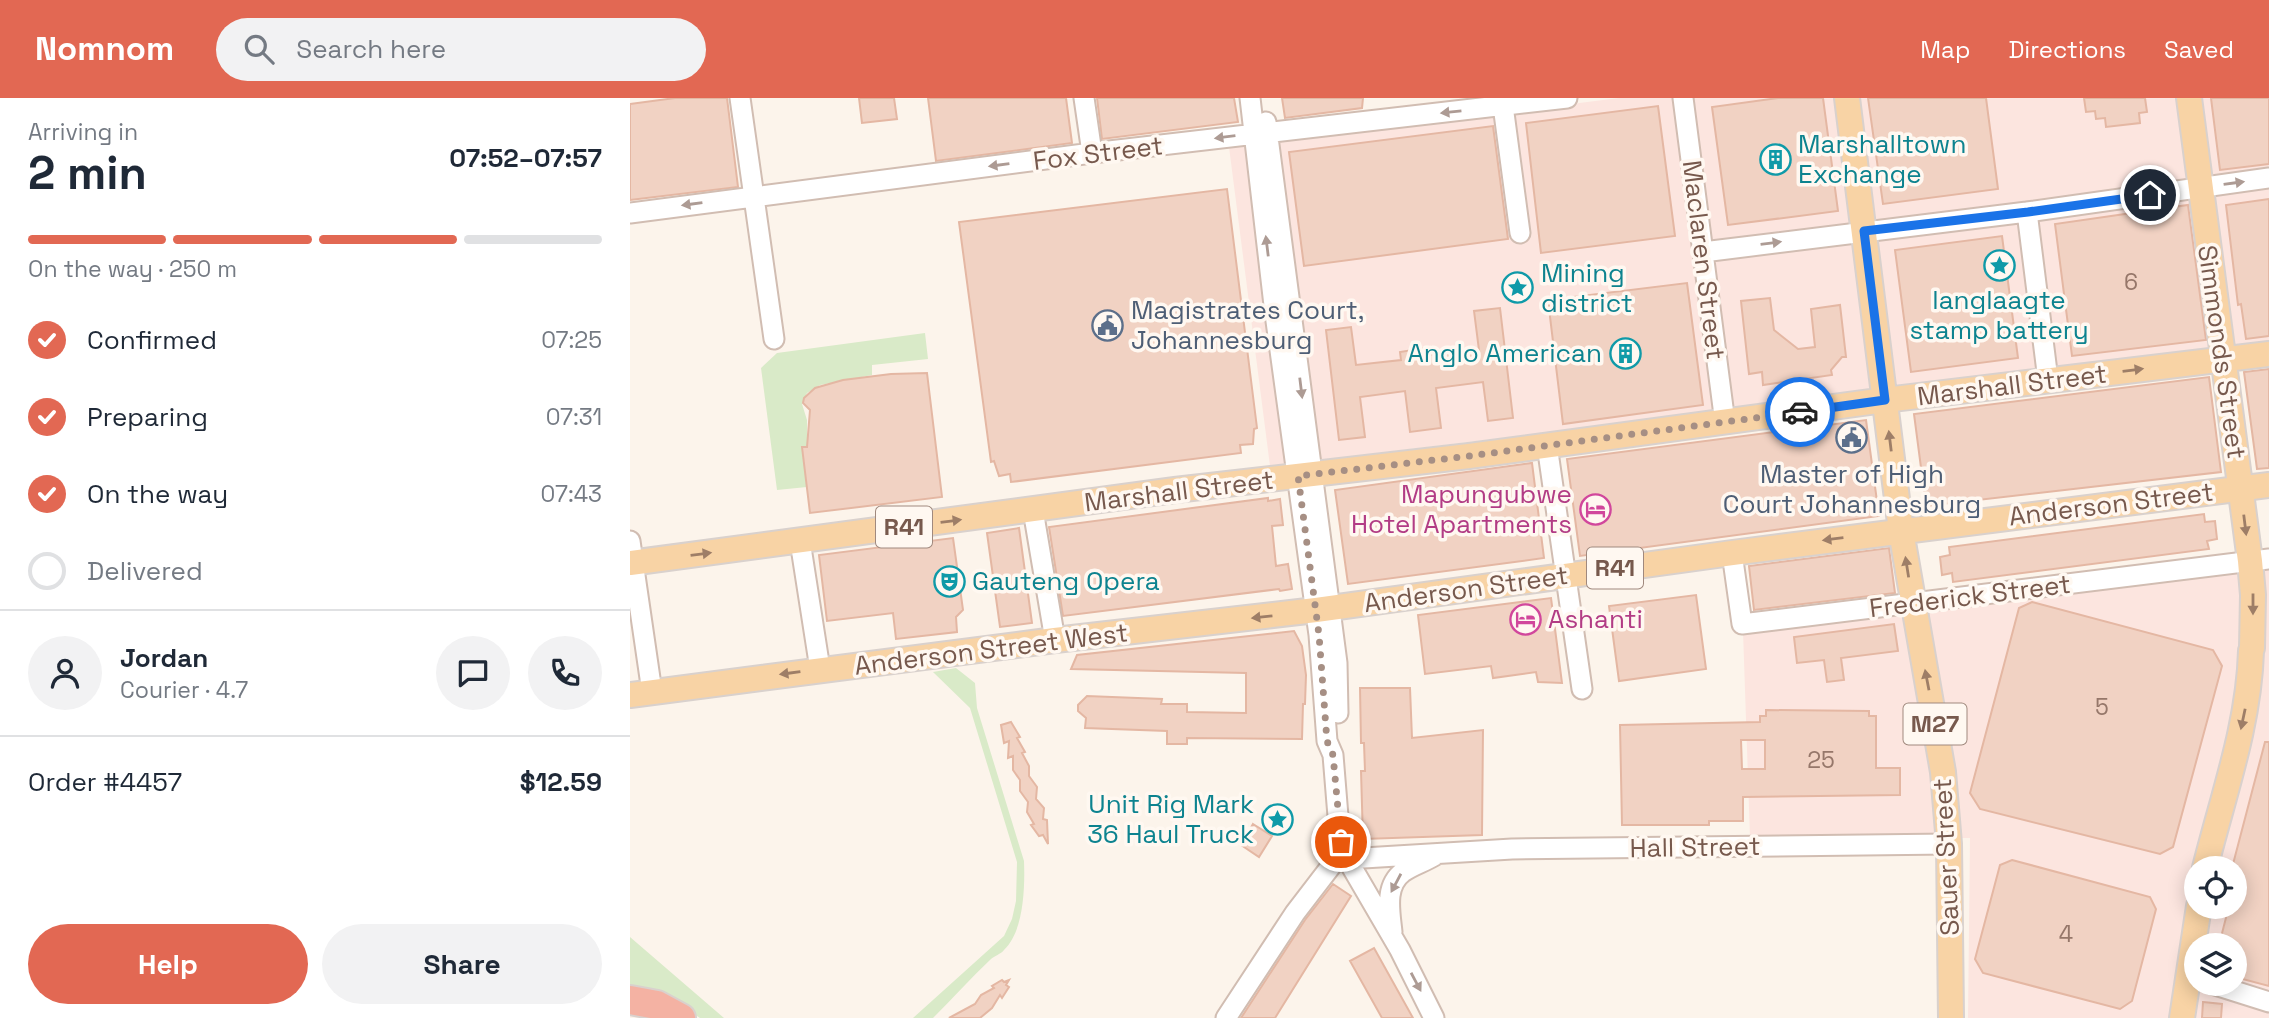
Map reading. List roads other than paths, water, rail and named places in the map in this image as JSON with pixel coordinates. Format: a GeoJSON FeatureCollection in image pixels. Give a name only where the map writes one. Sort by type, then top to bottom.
{"type":"FeatureCollection","features":[{"type":"Feature","properties":{"kind":"highway"},"geometry":{"type":"LineString","coordinates":[[630,1000],[657,1005],[681,1018]]}},
{"type":"Feature","properties":{"kind":"main road","name":"M27"},"geometry":{"type":"LineString","coordinates":[[1847,98],[1901,530]]}},
{"type":"Feature","properties":{"kind":"main road","name":"Simmonds Street"},"geometry":{"type":"LineString","coordinates":[[2189,98],[2240,488],[2259,560],[2253,595],[2252,650],[2247,699],[2230,777],[2208,856]]}},
{"type":"Feature","properties":{"kind":"main road","name":"Marshall Street"},"geometry":{"type":"LineString","coordinates":[[631,555],[800,541],[1725,423],[1885,400],[2269,354]]}},
{"type":"Feature","properties":{"kind":"main road","name":"Anderson Street"},"geometry":{"type":"LineString","coordinates":[[1323,609],[1732,552],[2269,485]]}},
{"type":"Feature","properties":{"kind":"main road","name":"Sauer Street"},"geometry":{"type":"LineString","coordinates":[[1901,530],[1943,772],[1949,844],[1951,1018]]}},
{"type":"Feature","properties":{"kind":"main road","name":"Anderson Street West"},"geometry":{"type":"LineString","coordinates":[[641,693],[1323,609]]}},
{"type":"Feature","properties":{"kind":"main road"},"geometry":{"type":"LineString","coordinates":[[2182,1018],[2187,996]]}},
{"type":"Feature","properties":{"kind":"street"},"geometry":{"type":"LineString","coordinates":[[740,98],[774,340]]}},
{"type":"Feature","properties":{"kind":"street"},"geometry":{"type":"LineString","coordinates":[[1084,98],[1092,153]]}},
{"type":"Feature","properties":{"kind":"street"},"geometry":{"type":"LineString","coordinates":[[1250,98],[1260,133],[1323,609],[1337,663],[1339,740],[1333,755],[1344,856],[1393,939],[1434,1018]]}},
{"type":"Feature","properties":{"kind":"street"},"geometry":{"type":"LineString","coordinates":[[1260,133],[1263,98]]}},
{"type":"Feature","properties":{"kind":"street","name":"Fox Street"},"geometry":{"type":"LineString","coordinates":[[630,213],[1502,102],[1567,98]]}},
{"type":"Feature","properties":{"kind":"street","name":"Maclaren Street"},"geometry":{"type":"LineString","coordinates":[[1683,98],[1725,423]]}},
{"type":"Feature","properties":{"kind":"street"},"geometry":{"type":"LineString","coordinates":[[1502,102],[1520,233]]}},
{"type":"Feature","properties":{"kind":"street"},"geometry":{"type":"LineString","coordinates":[[1703,252],[2028,212],[2269,178]]}},
{"type":"Feature","properties":{"kind":"street"},"geometry":{"type":"LineString","coordinates":[[2028,212],[2048,380]]}},
{"type":"Feature","properties":{"kind":"street"},"geometry":{"type":"LineString","coordinates":[[1547,445],[1581,689]]}},
{"type":"Feature","properties":{"kind":"street"},"geometry":{"type":"LineString","coordinates":[[1033,510],[1055,640]]}},
{"type":"Feature","properties":{"kind":"street"},"geometry":{"type":"LineString","coordinates":[[800,541],[820,669]]}},
{"type":"Feature","properties":{"kind":"street","name":"Frederick Street"},"geometry":{"type":"LineString","coordinates":[[1732,552],[1742,624],[2259,560]]}},
{"type":"Feature","properties":{"kind":"street"},"geometry":{"type":"LineString","coordinates":[[631,555],[641,693]]}},
{"type":"Feature","properties":{"kind":"street","name":"Hall Street"},"geometry":{"type":"LineString","coordinates":[[1344,856],[1949,844]]}},
{"type":"Feature","properties":{"kind":"street","name":"Hall Street"},"geometry":{"type":"LineString","coordinates":[[1393,939],[1390,901],[1394,883],[1403,872],[1441,852]]}},
{"type":"Feature","properties":{"kind":"street"},"geometry":{"type":"LineString","coordinates":[[1226,1018],[1296,913],[1344,856]]}},
{"type":"Feature","properties":{"kind":"street"},"geometry":{"type":"LineString","coordinates":[[2247,995],[2269,1002]]}},
{"type":"Feature","properties":{"kind":"place","name":"Marshalltown Exchange"},"geometry":{"type":"Point","coordinates":[1775,159]}},
{"type":"Feature","properties":{"kind":"place","name":"langlaagte stamp battery"},"geometry":{"type":"Point","coordinates":[1999,265]}},
{"type":"Feature","properties":{"kind":"place","name":"Mining district"},"geometry":{"type":"Point","coordinates":[1518,288]}},
{"type":"Feature","properties":{"kind":"place","name":"Magistrates Court, Johannesburg"},"geometry":{"type":"Point","coordinates":[1108,325]}},
{"type":"Feature","properties":{"kind":"place","name":"Anglo American"},"geometry":{"type":"Point","coordinates":[1625,353]}},
{"type":"Feature","properties":{"kind":"place","name":"Master of High Court Johannesburg"},"geometry":{"type":"Point","coordinates":[1852,438]}},
{"type":"Feature","properties":{"kind":"place","name":"Mapungubwe Hotel Apartments"},"geometry":{"type":"Point","coordinates":[1595,509]}},
{"type":"Feature","properties":{"kind":"place","name":"Gauteng Opera"},"geometry":{"type":"Point","coordinates":[949,581]}},
{"type":"Feature","properties":{"kind":"place","name":"Ashanti"},"geometry":{"type":"Point","coordinates":[1525,619]}},
{"type":"Feature","properties":{"kind":"place","name":"Unit Rig Mark 36 Haul Truck"},"geometry":{"type":"Point","coordinates":[1277,819]}}]}
